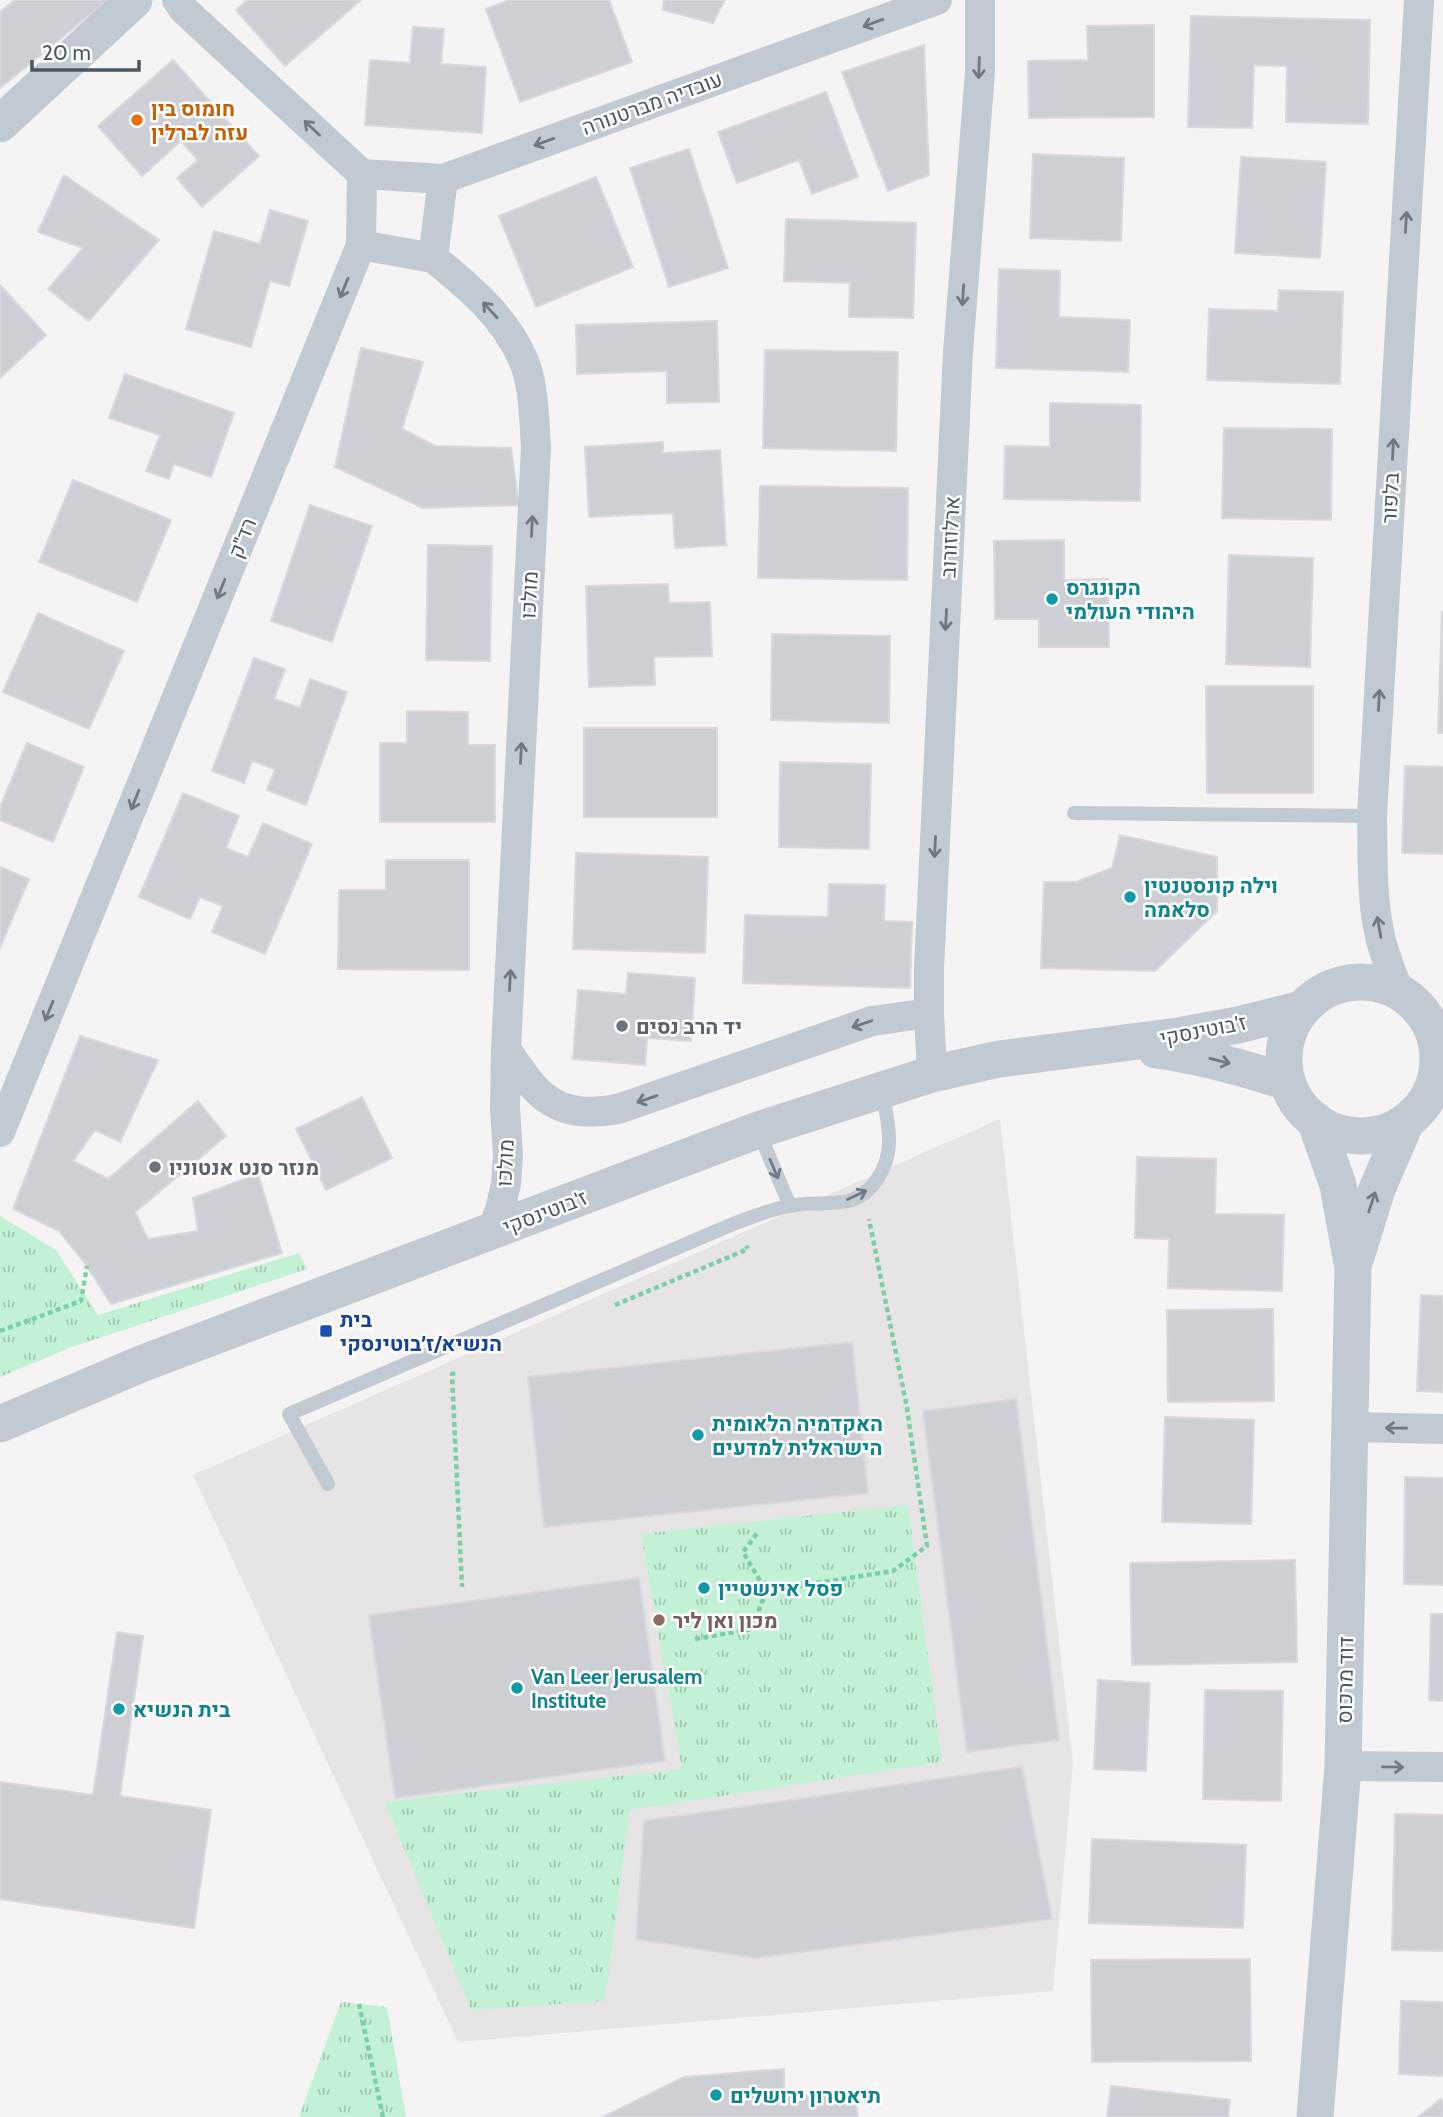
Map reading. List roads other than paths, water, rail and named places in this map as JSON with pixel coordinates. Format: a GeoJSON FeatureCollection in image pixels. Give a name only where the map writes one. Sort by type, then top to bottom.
{"type":"FeatureCollection","features":[{"type":"Feature","properties":{"kind":"street"},"geometry":{"type":"LineString","coordinates":[[0,124],[134,0]]}},
{"type":"Feature","properties":{"kind":"street"},"geometry":{"type":"LineString","coordinates":[[177,0],[184,10],[362,174]]}},
{"type":"Feature","properties":{"kind":"street","name":"עובדיה מברטנורה"},"geometry":{"type":"LineString","coordinates":[[362,174],[443,179],[937,0]]}},
{"type":"Feature","properties":{"kind":"street","name":"ארלוזורוב"},"geometry":{"type":"LineString","coordinates":[[932,1074],[929,1013],[958,366],[980,72],[980,0]]}},
{"type":"Feature","properties":{"kind":"street","name":"בלפור"},"geometry":{"type":"LineString","coordinates":[[1399,992],[1379,933],[1372,816],[1419,0]]}},
{"type":"Feature","properties":{"kind":"street","name":"רד\"ק"},"geometry":{"type":"LineString","coordinates":[[0,1132],[361,245],[362,174]]}},
{"type":"Feature","properties":{"kind":"street"},"geometry":{"type":"LineString","coordinates":[[361,245],[433,258],[443,179]]}},
{"type":"Feature","properties":{"kind":"street","name":"מולכו"},"geometry":{"type":"LineString","coordinates":[[433,258],[469,287],[499,319],[523,358],[532,398],[536,447],[506,1049],[505,1108],[508,1155],[506,1184],[491,1233]]}},
{"type":"Feature","properties":{"kind":"street"},"geometry":{"type":"LineString","coordinates":[[1347,983],[1374,983],[1399,992],[1435,1022],[1438,1070],[1424,1108],[1384,1132],[1360,1136],[1337,1132],[1315,1120],[1298,1104],[1287,1082],[1285,1045],[1294,1020],[1302,1009],[1322,992],[1347,983]]}},
{"type":"Feature","properties":{"kind":"street","name":"ז'בוטינסקי"},"geometry":{"type":"LineString","coordinates":[[0,1424],[141,1364],[758,1130],[932,1074],[999,1059],[1190,1034],[1302,1009]]}},
{"type":"Feature","properties":{"kind":"street"},"geometry":{"type":"LineString","coordinates":[[506,1049],[526,1080],[539,1094],[556,1105],[598,1113],[618,1109],[872,1021],[929,1013]]}},
{"type":"Feature","properties":{"kind":"street","name":"ז'בוטינסקי"},"geometry":{"type":"LineString","coordinates":[[1104,1047],[1150,1049],[1192,1055],[1287,1082]]}},
{"type":"Feature","properties":{"kind":"street","name":"דוד מרכוס"},"geometry":{"type":"LineString","coordinates":[[1353,1268],[1377,1189],[1424,1108]]}},
{"type":"Feature","properties":{"kind":"street","name":"דוד מרכוס"},"geometry":{"type":"LineString","coordinates":[[1315,1120],[1338,1185],[1353,1268],[1343,1766],[1317,2109]]}},
{"type":"Feature","properties":{"kind":"street"},"geometry":{"type":"LineString","coordinates":[[1350,1427],[1443,1429]]}},
{"type":"Feature","properties":{"kind":"street"},"geometry":{"type":"LineString","coordinates":[[1343,1766],[1443,1767]]}},
{"type":"Feature","properties":{"kind":"lane"},"geometry":{"type":"LineString","coordinates":[[1074,813],[1372,816]]}},
{"type":"Feature","properties":{"kind":"lane"},"geometry":{"type":"LineString","coordinates":[[328,1484],[289,1414],[733,1224],[790,1206],[848,1200],[867,1192],[885,1164],[889,1145],[882,1091]]}},
{"type":"Feature","properties":{"kind":"lane"},"geometry":{"type":"LineString","coordinates":[[758,1130],[790,1206]]}},
{"type":"Feature","properties":{"kind":"place","name":"חומוס בין עזה לברלין"},"geometry":{"type":"Point","coordinates":[137,120]}},
{"type":"Feature","properties":{"kind":"place","name":"הקונגרס היהודי העולמי"},"geometry":{"type":"Point","coordinates":[1052,599]}},
{"type":"Feature","properties":{"kind":"place","name":"וילה קונסטנטין סלאמה"},"geometry":{"type":"Point","coordinates":[1130,897]}},
{"type":"Feature","properties":{"kind":"place","name":"יד הרב נסים"},"geometry":{"type":"Point","coordinates":[622,1026]}},
{"type":"Feature","properties":{"kind":"place","name":"מנזר סנט אנטוניו"},"geometry":{"type":"Point","coordinates":[155,1167]}},
{"type":"Feature","properties":{"kind":"place","name":"בית הנשיא/ז׳בוטינסקי"},"geometry":{"type":"Point","coordinates":[326,1331]}},
{"type":"Feature","properties":{"kind":"place","name":"האקדמיה הלאומית הישראלית למדעים"},"geometry":{"type":"Point","coordinates":[698,1435]}},
{"type":"Feature","properties":{"kind":"place","name":"פסל אינשטיין"},"geometry":{"type":"Point","coordinates":[704,1588]}},
{"type":"Feature","properties":{"kind":"place","name":"מכון ואן ליר"},"geometry":{"type":"Point","coordinates":[659,1620]}},
{"type":"Feature","properties":{"kind":"place","name":"Van Leer Jerusalem Institute"},"geometry":{"type":"Point","coordinates":[517,1688]}},
{"type":"Feature","properties":{"kind":"place","name":"בית הנשיא"},"geometry":{"type":"Point","coordinates":[119,1709]}},
{"type":"Feature","properties":{"kind":"place","name":"תיאטרון ירושלים"},"geometry":{"type":"Point","coordinates":[716,2095]}}]}
